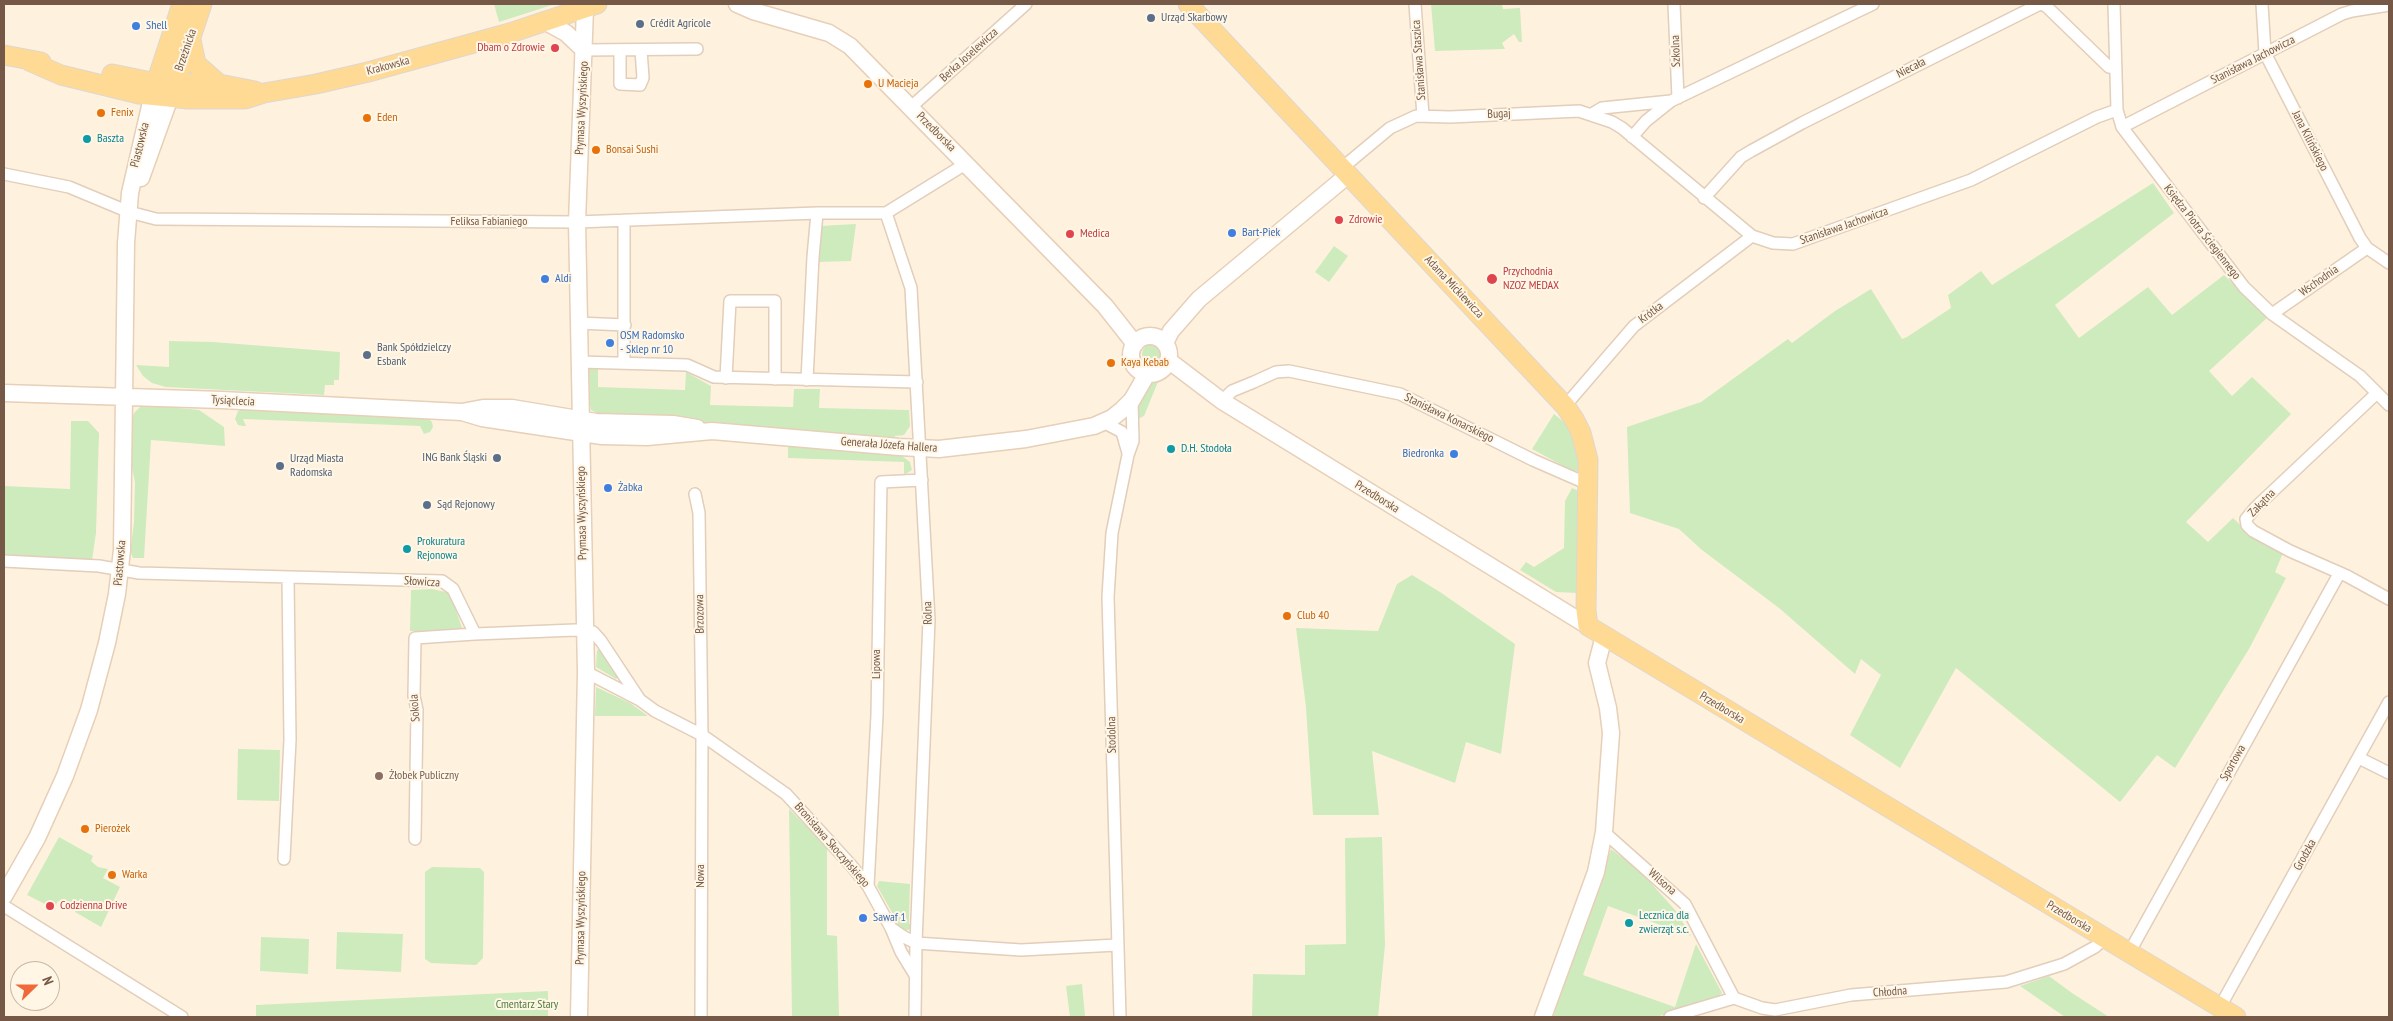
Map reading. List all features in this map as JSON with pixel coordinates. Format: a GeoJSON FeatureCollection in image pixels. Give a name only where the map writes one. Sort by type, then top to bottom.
{"type":"FeatureCollection","features":[{"type":"Feature","properties":{"kind":"main road","name":"Brzeźnicka"},"geometry":{"type":"LineString","coordinates":[[163,90],[182,4]]}},
{"type":"Feature","properties":{"kind":"main road","name":"Brzeźnicka"},"geometry":{"type":"LineString","coordinates":[[163,90],[181,65],[202,4]]}},
{"type":"Feature","properties":{"kind":"main road","name":"Adama Mickiewicza"},"geometry":{"type":"LineString","coordinates":[[1188,4],[1565,406],[1582,433],[1585,445],[1588,484],[1586,610],[1588,626]]}},
{"type":"Feature","properties":{"kind":"main road","name":"Krakowska"},"geometry":{"type":"LineString","coordinates":[[163,90],[245,99],[264,92],[316,84],[510,33],[546,22],[589,5]]}},
{"type":"Feature","properties":{"kind":"main road"},"geometry":{"type":"LineString","coordinates":[[190,39],[196,64],[220,84]]}},
{"type":"Feature","properties":{"kind":"main road","name":"Krakowska"},"geometry":{"type":"LineString","coordinates":[[4,56],[29,61],[61,75],[126,91],[163,90],[220,84],[264,92]]}},
{"type":"Feature","properties":{"kind":"main road","name":"Przedborska"},"geometry":{"type":"LineString","coordinates":[[1588,626],[2236,1017]]}},
{"type":"Feature","properties":{"kind":"street","name":"Przedborska"},"geometry":{"type":"LineString","coordinates":[[737,4],[753,12],[830,33],[861,55],[1105,306],[1150,340]]}},
{"type":"Feature","properties":{"kind":"street","name":"Berka Joselewicza"},"geometry":{"type":"LineString","coordinates":[[912,107],[1026,4]]}},
{"type":"Feature","properties":{"kind":"street","name":"Stanisława Staszica"},"geometry":{"type":"LineString","coordinates":[[1415,4],[1423,116]]}},
{"type":"Feature","properties":{"kind":"street","name":"Szkolna"},"geometry":{"type":"LineString","coordinates":[[1674,4],[1674,99]]}},
{"type":"Feature","properties":{"kind":"street","name":"Bugaj"},"geometry":{"type":"LineString","coordinates":[[1632,136],[1646,121],[1674,99],[1873,4]]}},
{"type":"Feature","properties":{"kind":"street","name":"Niecała"},"geometry":{"type":"LineString","coordinates":[[1704,198],[1741,157],[1751,151],[1802,123],[2040,4],[2046,6],[2109,67],[2116,68]]}},
{"type":"Feature","properties":{"kind":"street","name":"Księdza Piotra Ściegiennego"},"geometry":{"type":"LineString","coordinates":[[2114,4],[2117,110],[2122,127],[2244,287],[2272,314],[2360,376],[2389,405]]}},
{"type":"Feature","properties":{"kind":"street","name":"Jana Kilińskiego"},"geometry":{"type":"LineString","coordinates":[[2262,4],[2265,53],[2367,248],[2389,263]]}},
{"type":"Feature","properties":{"kind":"street","name":"Prymasa Wyszyńskiego"},"geometry":{"type":"LineString","coordinates":[[578,1017],[586,672],[578,362],[577,222],[584,50],[589,5]]}},
{"type":"Feature","properties":{"kind":"street","name":"Stanisława Jachowicza"},"geometry":{"type":"LineString","coordinates":[[2122,127],[2342,14],[2352,10],[2389,5]]}},
{"type":"Feature","properties":{"kind":"street"},"geometry":{"type":"LineString","coordinates":[[546,22],[566,33],[584,50],[697,49]]}},
{"type":"Feature","properties":{"kind":"street"},"geometry":{"type":"LineString","coordinates":[[620,50],[620,84],[640,85],[643,78],[641,50]]}},
{"type":"Feature","properties":{"kind":"street","name":"Piastowska"},"geometry":{"type":"LineString","coordinates":[[4,896],[37,838],[53,805],[89,710],[108,643],[121,570],[126,243],[132,174],[163,90]]}},
{"type":"Feature","properties":{"kind":"street","name":"Bugaj"},"geometry":{"type":"LineString","coordinates":[[1150,340],[1180,309],[1198,299],[1345,171],[1390,128],[1408,118],[1560,111],[1579,111],[1592,114],[1602,108],[1674,99]]}},
{"type":"Feature","properties":{"kind":"street","name":"Stanisława Jachowicza"},"geometry":{"type":"LineString","coordinates":[[1592,114],[1612,122],[1632,136],[1704,198],[1752,236],[1767,242],[1793,244],[1971,180],[2097,117],[2117,110]]}},
{"type":"Feature","properties":{"kind":"street"},"geometry":{"type":"LineString","coordinates":[[886,213],[967,163]]}},
{"type":"Feature","properties":{"kind":"street","name":"Feliksa Fabianiego"},"geometry":{"type":"LineString","coordinates":[[4,174],[69,187],[156,220],[577,222],[817,213],[886,213]]}},
{"type":"Feature","properties":{"kind":"street"},"geometry":{"type":"LineString","coordinates":[[807,380],[812,257],[817,213]]}},
{"type":"Feature","properties":{"kind":"street","name":"Rolna"},"geometry":{"type":"LineString","coordinates":[[886,213],[911,288],[929,620],[916,943],[915,1017]]}},
{"type":"Feature","properties":{"kind":"street"},"geometry":{"type":"LineString","coordinates":[[624,220],[624,363]]}},
{"type":"Feature","properties":{"kind":"street","name":"Krótka"},"geometry":{"type":"LineString","coordinates":[[1565,406],[1634,326],[1752,236]]}},
{"type":"Feature","properties":{"kind":"street","name":"Wschodnia"},"geometry":{"type":"LineString","coordinates":[[2272,314],[2367,248]]}},
{"type":"Feature","properties":{"kind":"street"},"geometry":{"type":"LineString","coordinates":[[726,378],[730,301],[775,301],[775,380]]}},
{"type":"Feature","properties":{"kind":"street"},"geometry":{"type":"LineString","coordinates":[[578,323],[625,325]]}},
{"type":"Feature","properties":{"kind":"street"},"geometry":{"type":"LineString","coordinates":[[1103,422],[1129,388],[1136,375],[1153,368],[1169,354],[1150,340],[1131,352],[1131,358],[1153,368]]}},
{"type":"Feature","properties":{"kind":"street"},"geometry":{"type":"LineString","coordinates":[[578,362],[688,365],[714,377],[726,378],[917,382]]}},
{"type":"Feature","properties":{"kind":"street","name":"Przedborska"},"geometry":{"type":"LineString","coordinates":[[1153,368],[1217,398],[1588,626]]}},
{"type":"Feature","properties":{"kind":"street","name":"Generała Józefa Hallera"},"geometry":{"type":"LineString","coordinates":[[581,426],[607,422],[673,424],[703,431],[921,449],[957,447],[1032,438],[1083,429],[1103,422],[1117,414],[1132,400],[1153,368]]}},
{"type":"Feature","properties":{"kind":"street","name":"Stanisława Konarskiego"},"geometry":{"type":"LineString","coordinates":[[1217,398],[1276,372],[1376,388],[1412,399],[1533,460],[1588,484]]}},
{"type":"Feature","properties":{"kind":"street","name":"Tysiąclecia"},"geometry":{"type":"LineString","coordinates":[[4,393],[462,412],[483,408],[512,408],[581,426]]}},
{"type":"Feature","properties":{"kind":"street","name":"Zakątna"},"geometry":{"type":"LineString","coordinates":[[2377,393],[2256,507],[2246,519],[2247,525],[2253,531],[2339,574],[2347,576],[2389,599]]}},
{"type":"Feature","properties":{"kind":"street","name":"Stodolna"},"geometry":{"type":"LineString","coordinates":[[1120,1017],[1108,597],[1112,533],[1134,432],[1132,400]]}},
{"type":"Feature","properties":{"kind":"street","name":"Stodolna"},"geometry":{"type":"LineString","coordinates":[[1103,422],[1122,432],[1128,455]]}},
{"type":"Feature","properties":{"kind":"street","name":"Lipowa"},"geometry":{"type":"LineString","coordinates":[[868,886],[877,715],[881,482],[922,480]]}},
{"type":"Feature","properties":{"kind":"street","name":"Brzozowa"},"geometry":{"type":"LineString","coordinates":[[695,494],[699,513],[702,735]]}},
{"type":"Feature","properties":{"kind":"street","name":"Słowicza"},"geometry":{"type":"LineString","coordinates":[[4,561],[139,573],[442,582],[453,589],[475,634]]}},
{"type":"Feature","properties":{"kind":"street","name":"Sportowa"},"geometry":{"type":"LineString","coordinates":[[2130,953],[2339,574]]}},
{"type":"Feature","properties":{"kind":"street"},"geometry":{"type":"LineString","coordinates":[[284,859],[290,740],[288,578]]}},
{"type":"Feature","properties":{"kind":"street"},"geometry":{"type":"LineString","coordinates":[[475,634],[585,630]]}},
{"type":"Feature","properties":{"kind":"street","name":"Bronisława Skoczyńskiego"},"geometry":{"type":"LineString","coordinates":[[585,630],[593,632],[602,641],[640,700]]}},
{"type":"Feature","properties":{"kind":"street","name":"Sokola"},"geometry":{"type":"LineString","coordinates":[[415,839],[417,710],[414,696],[414,638],[475,634]]}},
{"type":"Feature","properties":{"kind":"street"},"geometry":{"type":"LineString","coordinates":[[1543,1017],[1596,872],[1604,832],[1611,733],[1608,708],[1597,663],[1604,636]]}},
{"type":"Feature","properties":{"kind":"street","name":"Bronisława Skoczyńskiego"},"geometry":{"type":"LineString","coordinates":[[586,672],[640,700],[655,712],[702,735],[786,794],[828,838],[868,886],[891,928],[901,952],[916,976]]}},
{"type":"Feature","properties":{"kind":"street","name":"Grodzka"},"geometry":{"type":"LineString","coordinates":[[2220,1007],[2389,702]]}},
{"type":"Feature","properties":{"kind":"street","name":"Nowa"},"geometry":{"type":"LineString","coordinates":[[701,1017],[702,735]]}},
{"type":"Feature","properties":{"kind":"street"},"geometry":{"type":"LineString","coordinates":[[2359,758],[2389,773]]}},
{"type":"Feature","properties":{"kind":"street","name":"Wilsona"},"geometry":{"type":"LineString","coordinates":[[1604,832],[1686,904],[1734,998]]}},
{"type":"Feature","properties":{"kind":"street"},"geometry":{"type":"LineString","coordinates":[[4,906],[182,1017]]}},
{"type":"Feature","properties":{"kind":"street"},"geometry":{"type":"LineString","coordinates":[[891,928],[916,943],[1021,950],[1117,945]]}},
{"type":"Feature","properties":{"kind":"street","name":"Chłodna"},"geometry":{"type":"LineString","coordinates":[[1734,998],[1762,1008],[1776,1010],[1851,995],[2006,982],[2064,964],[2096,947],[2105,938]]}},
{"type":"Feature","properties":{"kind":"street"},"geometry":{"type":"LineString","coordinates":[[1670,1017],[1734,998]]}},
{"type":"Feature","properties":{"kind":"green space"},"geometry":{"type":"Polygon","coordinates":[[[494,4],[555,4],[499,22],[494,4]]]}},
{"type":"Feature","properties":{"kind":"green space"},"geometry":{"type":"Polygon","coordinates":[[[1431,4],[1502,4],[1503,9],[1520,8],[1522,42],[1519,42],[1514,34],[1502,43],[1505,49],[1435,51],[1431,4]]]}},
{"type":"Feature","properties":{"kind":"green space"},"geometry":{"type":"Polygon","coordinates":[[[2153,183],[2174,213],[2055,305],[2079,338],[2148,287],[2172,315],[2224,275],[2268,317],[2209,371],[2232,396],[2252,377],[2291,414],[2186,522],[2208,542],[2233,518],[2252,536],[2283,553],[2275,572],[2286,578],[2249,649],[2175,768],[2157,755],[2120,802],[1956,668],[1900,768],[1850,735],[1881,675],[1861,659],[1855,674],[1779,608],[1702,550],[1679,529],[1630,513],[1627,427],[1701,402],[1788,339],[1792,343],[1835,311],[1871,289],[1902,339],[1907,337],[1951,308],[1948,295],[1981,271],[1992,285],[2153,183]]]}},
{"type":"Feature","properties":{"kind":"green space"},"geometry":{"type":"Polygon","coordinates":[[[856,224],[851,261],[816,262],[820,226],[856,224]]]}},
{"type":"Feature","properties":{"kind":"green space"},"geometry":{"type":"Polygon","coordinates":[[[1334,246],[1348,256],[1329,282],[1315,272],[1334,246]]]}},
{"type":"Feature","properties":{"kind":"green space"},"geometry":{"type":"Polygon","coordinates":[[[169,341],[213,342],[340,352],[339,380],[334,380],[334,385],[325,385],[324,395],[166,387],[152,383],[143,376],[136,365],[169,367],[169,341]]]}},
{"type":"Feature","properties":{"kind":"green space"},"geometry":{"type":"Polygon","coordinates":[[[1152,344],[1159,347],[1162,354],[1159,361],[1152,364],[1145,361],[1142,354],[1145,347],[1152,344]]]}},
{"type":"Feature","properties":{"kind":"green space"},"geometry":{"type":"Polygon","coordinates":[[[589,368],[598,368],[598,387],[685,390],[686,372],[711,386],[710,405],[793,407],[794,389],[820,389],[819,408],[909,410],[910,426],[904,435],[895,436],[894,441],[599,414],[591,410],[589,368]]]}},
{"type":"Feature","properties":{"kind":"green space"},"geometry":{"type":"Polygon","coordinates":[[[1163,375],[1170,376],[1160,377],[1144,416],[1136,420],[1135,413],[1147,381],[1163,375]]]}},
{"type":"Feature","properties":{"kind":"green space"},"geometry":{"type":"Polygon","coordinates":[[[148,405],[199,410],[224,427],[225,446],[151,440],[144,558],[133,558],[131,546],[135,482],[131,463],[131,422],[134,413],[140,407],[148,405]]]}},
{"type":"Feature","properties":{"kind":"green space"},"geometry":{"type":"Polygon","coordinates":[[[242,409],[428,418],[432,422],[433,427],[430,432],[424,434],[420,426],[243,419],[246,426],[243,426],[238,425],[235,419],[238,411],[242,409]]]}},
{"type":"Feature","properties":{"kind":"green space"},"geometry":{"type":"Polygon","coordinates":[[[1554,414],[1570,427],[1582,472],[1571,470],[1532,449],[1554,414]]]}},
{"type":"Feature","properties":{"kind":"green space"},"geometry":{"type":"Polygon","coordinates":[[[71,421],[88,421],[99,433],[96,533],[92,560],[4,555],[4,486],[70,489],[71,421]]]}},
{"type":"Feature","properties":{"kind":"green space"},"geometry":{"type":"Polygon","coordinates":[[[788,446],[902,456],[910,462],[912,470],[904,475],[904,462],[788,458],[788,446]]]}},
{"type":"Feature","properties":{"kind":"green space"},"geometry":{"type":"Polygon","coordinates":[[[1572,488],[1581,492],[1577,593],[1556,592],[1520,570],[1526,562],[1534,567],[1564,548],[1565,501],[1572,488]]]}},
{"type":"Feature","properties":{"kind":"green space"},"geometry":{"type":"Polygon","coordinates":[[[1412,575],[1515,644],[1501,754],[1466,742],[1455,783],[1372,751],[1379,815],[1313,815],[1306,707],[1296,628],[1378,631],[1397,584],[1412,575]]]}},
{"type":"Feature","properties":{"kind":"green space"},"geometry":{"type":"Polygon","coordinates":[[[432,589],[450,593],[462,628],[458,631],[422,634],[421,631],[410,631],[411,590],[432,589]]]}},
{"type":"Feature","properties":{"kind":"green space"},"geometry":{"type":"Polygon","coordinates":[[[597,650],[602,650],[618,678],[616,679],[596,667],[597,650]]]}},
{"type":"Feature","properties":{"kind":"green space"},"geometry":{"type":"Polygon","coordinates":[[[596,687],[630,703],[648,716],[595,716],[596,687]]]}},
{"type":"Feature","properties":{"kind":"green space"},"geometry":{"type":"Polygon","coordinates":[[[238,749],[280,750],[279,801],[237,800],[238,749]]]}},
{"type":"Feature","properties":{"kind":"green space"},"geometry":{"type":"Polygon","coordinates":[[[789,809],[827,847],[827,935],[837,936],[839,1017],[792,1017],[789,809]]]}},
{"type":"Feature","properties":{"kind":"green space"},"geometry":{"type":"Polygon","coordinates":[[[59,837],[93,856],[91,861],[98,867],[108,869],[103,878],[120,887],[101,927],[75,912],[76,908],[68,904],[67,906],[58,901],[56,905],[48,901],[45,904],[27,895],[59,837]]]}},
{"type":"Feature","properties":{"kind":"green space"},"geometry":{"type":"Polygon","coordinates":[[[1382,837],[1385,945],[1378,1017],[1252,1017],[1253,974],[1305,975],[1305,945],[1346,944],[1345,838],[1382,837]]]}},
{"type":"Feature","properties":{"kind":"green space"},"geometry":{"type":"Polygon","coordinates":[[[1611,849],[1641,872],[1676,911],[1691,936],[1608,906],[1583,975],[1675,1007],[1696,944],[1722,993],[1714,1000],[1656,1017],[1553,1017],[1611,849]]]}},
{"type":"Feature","properties":{"kind":"green space"},"geometry":{"type":"Polygon","coordinates":[[[432,867],[480,868],[484,872],[483,958],[476,965],[431,963],[425,959],[425,872],[432,867]]]}},
{"type":"Feature","properties":{"kind":"green space"},"geometry":{"type":"Polygon","coordinates":[[[879,881],[910,884],[909,924],[912,924],[911,929],[904,931],[896,924],[898,923],[877,886],[879,881]]]}},
{"type":"Feature","properties":{"kind":"green space"},"geometry":{"type":"Polygon","coordinates":[[[337,932],[403,934],[401,972],[336,969],[337,932]]]}},
{"type":"Feature","properties":{"kind":"green space"},"geometry":{"type":"Polygon","coordinates":[[[261,937],[309,939],[308,974],[260,971],[261,937]]]}},
{"type":"Feature","properties":{"kind":"green space"},"geometry":{"type":"Polygon","coordinates":[[[2049,976],[2109,1017],[2065,1017],[2020,986],[2049,976]]]}},
{"type":"Feature","properties":{"kind":"green space"},"geometry":{"type":"Polygon","coordinates":[[[1082,984],[1085,1016],[1070,1017],[1066,986],[1082,984]]]}},
{"type":"Feature","properties":{"kind":"green space","name":"Cmentarz Stary"},"geometry":{"type":"Polygon","coordinates":[[[548,991],[548,1017],[256,1017],[256,1005],[548,991]]]}},
{"type":"Feature","properties":{"kind":"place","name":"Urząd Skarbowy"},"geometry":{"type":"Point","coordinates":[1151,18]}},
{"type":"Feature","properties":{"kind":"place","name":"Crédit Agricole"},"geometry":{"type":"Point","coordinates":[640,24]}},
{"type":"Feature","properties":{"kind":"place","name":"Shell"},"geometry":{"type":"Point","coordinates":[136,26]}},
{"type":"Feature","properties":{"kind":"place","name":"Dbam o Zdrowie"},"geometry":{"type":"Point","coordinates":[555,48]}},
{"type":"Feature","properties":{"kind":"place","name":"U Macieja"},"geometry":{"type":"Point","coordinates":[868,84]}},
{"type":"Feature","properties":{"kind":"place","name":"Fenix"},"geometry":{"type":"Point","coordinates":[101,113]}},
{"type":"Feature","properties":{"kind":"place","name":"Eden"},"geometry":{"type":"Point","coordinates":[367,118]}},
{"type":"Feature","properties":{"kind":"place","name":"Baszta"},"geometry":{"type":"Point","coordinates":[87,139]}},
{"type":"Feature","properties":{"kind":"place","name":"Bonsai Sushi"},"geometry":{"type":"Point","coordinates":[596,150]}},
{"type":"Feature","properties":{"kind":"place","name":"Zdrowie"},"geometry":{"type":"Point","coordinates":[1339,220]}},
{"type":"Feature","properties":{"kind":"place","name":"Bart-Piek"},"geometry":{"type":"Point","coordinates":[1232,233]}},
{"type":"Feature","properties":{"kind":"place","name":"Medica"},"geometry":{"type":"Point","coordinates":[1070,234]}},
{"type":"Feature","properties":{"kind":"place","name":"Aldi"},"geometry":{"type":"Point","coordinates":[545,279]}},
{"type":"Feature","properties":{"kind":"place","name":"Przychodnia NZOZ MEDAX"},"geometry":{"type":"Point","coordinates":[1492,279]}},
{"type":"Feature","properties":{"kind":"place","name":"OSM Radomsko - Sklep nr 10"},"geometry":{"type":"Point","coordinates":[610,343]}},
{"type":"Feature","properties":{"kind":"place","name":"Bank Spółdzielczy Esbank"},"geometry":{"type":"Point","coordinates":[367,355]}},
{"type":"Feature","properties":{"kind":"place","name":"Kaya Kebab"},"geometry":{"type":"Point","coordinates":[1111,363]}},
{"type":"Feature","properties":{"kind":"place","name":"D.H. Stodoła"},"geometry":{"type":"Point","coordinates":[1171,449]}},
{"type":"Feature","properties":{"kind":"place","name":"Biedronka"},"geometry":{"type":"Point","coordinates":[1454,454]}},
{"type":"Feature","properties":{"kind":"place","name":"ING Bank Śląski"},"geometry":{"type":"Point","coordinates":[497,458]}},
{"type":"Feature","properties":{"kind":"place","name":"Urząd Miasta Radomska"},"geometry":{"type":"Point","coordinates":[280,466]}},
{"type":"Feature","properties":{"kind":"place","name":"Żabka"},"geometry":{"type":"Point","coordinates":[608,488]}},
{"type":"Feature","properties":{"kind":"place","name":"Sąd Rejonowy"},"geometry":{"type":"Point","coordinates":[427,505]}},
{"type":"Feature","properties":{"kind":"place","name":"Prokuratura Rejonowa"},"geometry":{"type":"Point","coordinates":[407,549]}},
{"type":"Feature","properties":{"kind":"place","name":"Club 40"},"geometry":{"type":"Point","coordinates":[1287,616]}},
{"type":"Feature","properties":{"kind":"place","name":"Żłobek Publiczny"},"geometry":{"type":"Point","coordinates":[379,776]}},
{"type":"Feature","properties":{"kind":"place","name":"Pierożek"},"geometry":{"type":"Point","coordinates":[85,829]}},
{"type":"Feature","properties":{"kind":"place","name":"Warka"},"geometry":{"type":"Point","coordinates":[112,875]}},
{"type":"Feature","properties":{"kind":"place","name":"Codzienna Drive"},"geometry":{"type":"Point","coordinates":[50,906]}},
{"type":"Feature","properties":{"kind":"place","name":"Sawaf 1"},"geometry":{"type":"Point","coordinates":[863,918]}},
{"type":"Feature","properties":{"kind":"place","name":"Lecznica dla zwierząt s.c."},"geometry":{"type":"Point","coordinates":[1629,923]}}]}
